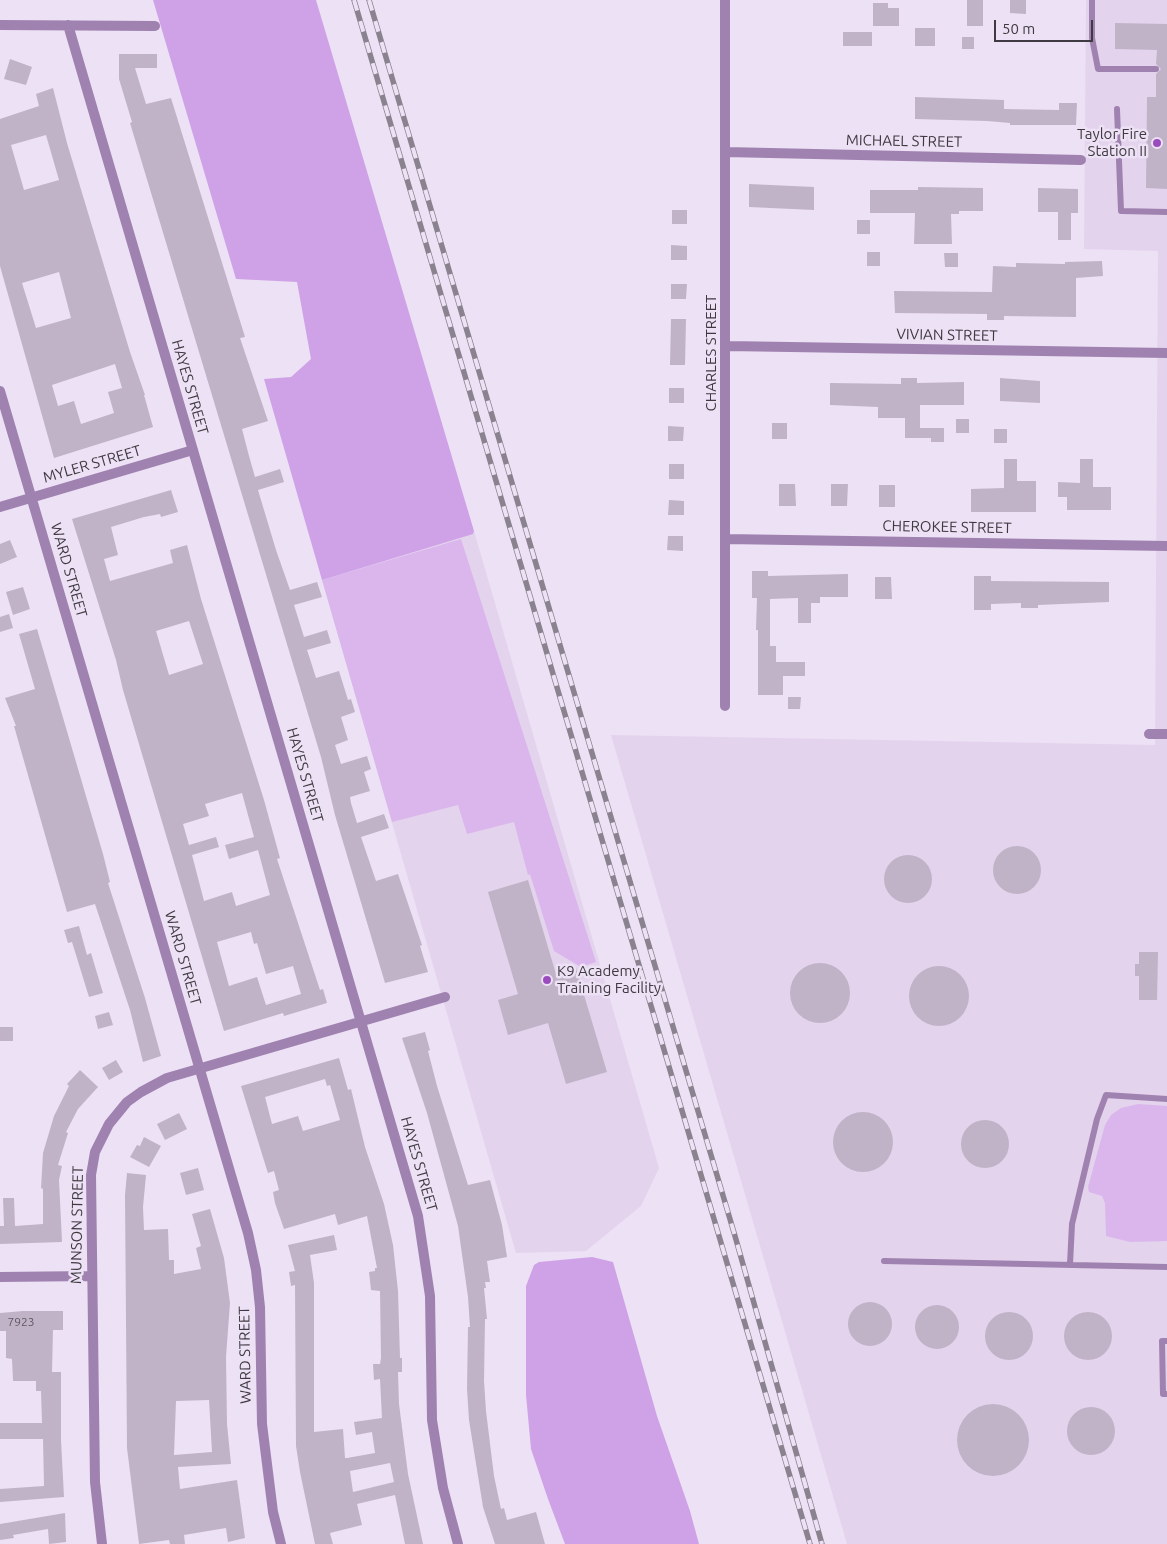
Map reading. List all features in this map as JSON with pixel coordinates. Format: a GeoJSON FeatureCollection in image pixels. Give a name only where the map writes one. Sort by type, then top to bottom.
{"type":"FeatureCollection","features":[{"type":"Feature","properties":{"kind":"street","name":"CHARLES STREET"},"geometry":{"type":"LineString","coordinates":[[725,0],[725,706]]}},
{"type":"Feature","properties":{"kind":"street"},"geometry":{"type":"LineString","coordinates":[[0,25],[155,26]]}},
{"type":"Feature","properties":{"kind":"street","name":"HAYES STREET"},"geometry":{"type":"LineString","coordinates":[[68,25],[411,1190],[423,1242],[430,1296],[432,1420],[443,1488],[458,1544]]}},
{"type":"Feature","properties":{"kind":"street","name":"MICHAEL STREET"},"geometry":{"type":"LineString","coordinates":[[726,152],[1081,160]]}},
{"type":"Feature","properties":{"kind":"street","name":"VIVIAN STREET"},"geometry":{"type":"LineString","coordinates":[[726,346],[1167,353]]}},
{"type":"Feature","properties":{"kind":"street","name":"WARD STREET"},"geometry":{"type":"LineString","coordinates":[[0,391],[248,1233],[256,1270],[260,1307],[262,1424],[273,1512],[280,1544]]}},
{"type":"Feature","properties":{"kind":"street","name":"MYLER STREET"},"geometry":{"type":"LineString","coordinates":[[0,507],[193,450]]}},
{"type":"Feature","properties":{"kind":"street","name":"CHEROKEE STREET"},"geometry":{"type":"LineString","coordinates":[[726,539],[1167,546]]}},
{"type":"Feature","properties":{"kind":"street"},"geometry":{"type":"LineString","coordinates":[[1149,734],[1167,734]]}},
{"type":"Feature","properties":{"kind":"street","name":"MUNSON STREET"},"geometry":{"type":"LineString","coordinates":[[102,1544],[95,1482],[91,1175],[95,1152],[103,1134],[118,1112],[140,1092],[167,1078],[445,998]]}},
{"type":"Feature","properties":{"kind":"street"},"geometry":{"type":"LineString","coordinates":[[0,1277],[91,1276]]}},
{"type":"Feature","properties":{"kind":"lane"},"geometry":{"type":"LineString","coordinates":[[1092,0],[1092,38],[1098,69],[1156,69]]}},
{"type":"Feature","properties":{"kind":"lane"},"geometry":{"type":"LineString","coordinates":[[1117,109],[1121,211],[1167,212]]}},
{"type":"Feature","properties":{"kind":"lane"},"geometry":{"type":"LineString","coordinates":[[1070,1264],[1072,1224],[1098,1119],[1106,1095],[1167,1099]]}},
{"type":"Feature","properties":{"kind":"lane"},"geometry":{"type":"LineString","coordinates":[[884,1262],[1167,1267]]}},
{"type":"Feature","properties":{"kind":"lane"},"geometry":{"type":"LineString","coordinates":[[1167,1341],[1162,1341],[1163,1394],[1167,1394]]}},
{"type":"Feature","properties":{"kind":"shaded area"},"geometry":{"type":"Polygon","coordinates":[[[153,0],[316,0],[474,531],[473,534],[322,580],[264,379],[291,377],[311,359],[297,282],[236,279],[153,0]]]}},
{"type":"Feature","properties":{"kind":"shaded area"},"geometry":{"type":"Polygon","coordinates":[[[1086,0],[1167,0],[1167,1544],[847,1544],[611,735],[1155,745],[1158,251],[1084,249],[1086,0]]]}},
{"type":"Feature","properties":{"kind":"shaded area"},"geometry":{"type":"Polygon","coordinates":[[[474,531],[659,1168],[641,1206],[586,1251],[516,1253],[322,580],[474,531]]]}},
{"type":"Feature","properties":{"kind":"shaded area"},"geometry":{"type":"Polygon","coordinates":[[[461,539],[596,962],[581,967],[554,951],[530,874],[528,875],[514,822],[467,834],[458,805],[392,822],[322,580],[461,539]]]}},
{"type":"Feature","properties":{"kind":"shaded area"},"geometry":{"type":"Polygon","coordinates":[[[1138,1104],[1167,1106],[1167,1241],[1130,1242],[1106,1236],[1105,1203],[1102,1196],[1089,1192],[1088,1187],[1105,1125],[1111,1115],[1121,1108],[1138,1104]]]}},
{"type":"Feature","properties":{"kind":"shaded area"},"geometry":{"type":"Polygon","coordinates":[[[592,1257],[613,1262],[657,1416],[690,1511],[699,1544],[565,1544],[548,1499],[531,1449],[526,1395],[526,1286],[534,1265],[539,1262],[592,1257]]]}},
{"type":"Feature","properties":{"kind":"building"},"geometry":{"type":"Polygon","coordinates":[[[967,0],[983,0],[983,26],[967,26],[967,0]]]}},
{"type":"Feature","properties":{"kind":"building"},"geometry":{"type":"Polygon","coordinates":[[[1010,0],[1026,0],[1026,14],[1010,13],[1010,0]]]}},
{"type":"Feature","properties":{"kind":"building"},"geometry":{"type":"Polygon","coordinates":[[[873,3],[888,3],[888,8],[899,8],[899,26],[873,26],[873,3]]]}},
{"type":"Feature","properties":{"kind":"building"},"geometry":{"type":"Polygon","coordinates":[[[1115,23],[1167,24],[1167,189],[1146,188],[1147,97],[1156,97],[1156,74],[1161,69],[1156,64],[1157,50],[1115,49],[1115,23]]]}},
{"type":"Feature","properties":{"kind":"building"},"geometry":{"type":"Polygon","coordinates":[[[915,28],[935,28],[935,46],[915,46],[915,28]]]}},
{"type":"Feature","properties":{"kind":"building"},"geometry":{"type":"Polygon","coordinates":[[[843,32],[872,32],[872,46],[843,46],[843,32]]]}},
{"type":"Feature","properties":{"kind":"building"},"geometry":{"type":"Polygon","coordinates":[[[962,37],[974,37],[974,49],[962,49],[962,37]]]}},
{"type":"Feature","properties":{"kind":"building"},"geometry":{"type":"Polygon","coordinates":[[[119,54],[157,54],[157,68],[135,68],[146,104],[171,98],[245,337],[240,338],[268,421],[242,429],[255,477],[280,469],[284,482],[258,490],[290,590],[317,582],[322,597],[294,605],[304,637],[327,630],[331,643],[307,650],[316,678],[339,671],[348,700],[351,699],[355,712],[341,717],[348,740],[335,745],[341,764],[367,756],[371,769],[364,772],[370,791],[350,797],[357,823],[384,814],[389,828],[361,837],[376,881],[398,874],[422,945],[420,946],[428,972],[385,983],[335,815],[321,757],[130,123],[132,122],[119,79],[119,54]]]}},
{"type":"Feature","properties":{"kind":"building"},"geometry":{"type":"Polygon","coordinates":[[[10,59],[32,67],[26,85],[4,79],[10,59]]]}},
{"type":"Feature","properties":{"kind":"building"},"geometry":{"type":"Polygon","coordinates":[[[53,88],[67,143],[130,352],[145,395],[153,427],[54,458],[0,266],[0,119],[39,106],[36,94],[53,88]],[[46,135],[11,145],[24,190],[59,180],[46,135]],[[59,272],[22,283],[36,328],[71,318],[59,272]],[[115,364],[52,385],[58,406],[74,401],[81,424],[114,413],[108,392],[122,388],[115,364]]]}},
{"type":"Feature","properties":{"kind":"building"},"geometry":{"type":"Polygon","coordinates":[[[915,97],[1004,100],[1004,109],[1059,110],[1059,103],[1077,103],[1076,125],[1010,125],[1010,123],[987,121],[915,119],[915,97]]]}},
{"type":"Feature","properties":{"kind":"building"},"geometry":{"type":"Polygon","coordinates":[[[749,184],[814,187],[814,210],[749,207],[749,184]]]}},
{"type":"Feature","properties":{"kind":"building"},"geometry":{"type":"Polygon","coordinates":[[[918,187],[983,188],[983,211],[959,211],[959,214],[951,214],[952,244],[914,244],[915,213],[870,213],[870,190],[918,190],[918,187]]]}},
{"type":"Feature","properties":{"kind":"building"},"geometry":{"type":"Polygon","coordinates":[[[1038,188],[1078,189],[1078,213],[1071,213],[1071,240],[1058,240],[1058,212],[1038,212],[1038,188]]]}},
{"type":"Feature","properties":{"kind":"building"},"geometry":{"type":"Polygon","coordinates":[[[672,210],[687,210],[687,224],[672,224],[672,210]]]}},
{"type":"Feature","properties":{"kind":"building"},"geometry":{"type":"Polygon","coordinates":[[[857,220],[870,220],[870,234],[857,234],[857,220]]]}},
{"type":"Feature","properties":{"kind":"building"},"geometry":{"type":"Polygon","coordinates":[[[671,245],[687,246],[687,260],[671,260],[671,245]]]}},
{"type":"Feature","properties":{"kind":"building"},"geometry":{"type":"Polygon","coordinates":[[[867,252],[880,252],[880,266],[867,266],[867,252]]]}},
{"type":"Feature","properties":{"kind":"building"},"geometry":{"type":"Polygon","coordinates":[[[944,253],[958,253],[958,267],[945,267],[944,253]]]}},
{"type":"Feature","properties":{"kind":"building"},"geometry":{"type":"Polygon","coordinates":[[[1102,261],[1103,276],[1076,278],[1076,317],[1004,316],[1004,320],[987,320],[987,314],[895,313],[894,291],[992,292],[993,266],[1016,267],[1016,263],[1065,264],[1065,262],[1102,261]]]}},
{"type":"Feature","properties":{"kind":"building"},"geometry":{"type":"Polygon","coordinates":[[[671,284],[687,284],[686,299],[671,299],[671,284]]]}},
{"type":"Feature","properties":{"kind":"building"},"geometry":{"type":"Polygon","coordinates":[[[671,319],[686,319],[685,365],[670,365],[671,319]]]}},
{"type":"Feature","properties":{"kind":"building"},"geometry":{"type":"Polygon","coordinates":[[[901,378],[917,378],[917,383],[964,382],[964,405],[920,405],[920,428],[944,428],[944,442],[931,442],[931,438],[905,438],[905,418],[878,418],[878,407],[830,405],[830,383],[901,384],[901,378]]]}},
{"type":"Feature","properties":{"kind":"building"},"geometry":{"type":"Polygon","coordinates":[[[1000,378],[1040,381],[1040,403],[1000,401],[1000,378]]]}},
{"type":"Feature","properties":{"kind":"building"},"geometry":{"type":"Polygon","coordinates":[[[669,388],[684,388],[684,403],[669,403],[669,388]]]}},
{"type":"Feature","properties":{"kind":"building"},"geometry":{"type":"Polygon","coordinates":[[[956,419],[969,419],[969,433],[956,433],[956,419]]]}},
{"type":"Feature","properties":{"kind":"building"},"geometry":{"type":"Polygon","coordinates":[[[772,423],[787,423],[787,439],[772,439],[772,423]]]}},
{"type":"Feature","properties":{"kind":"building"},"geometry":{"type":"Polygon","coordinates":[[[668,426],[684,427],[683,441],[668,441],[668,426]]]}},
{"type":"Feature","properties":{"kind":"building"},"geometry":{"type":"Polygon","coordinates":[[[994,429],[1007,429],[1007,443],[994,443],[994,429]]]}},
{"type":"Feature","properties":{"kind":"building"},"geometry":{"type":"Polygon","coordinates":[[[1004,459],[1017,459],[1017,481],[1036,481],[1036,512],[971,512],[971,489],[1004,488],[1004,459]]]}},
{"type":"Feature","properties":{"kind":"building"},"geometry":{"type":"Polygon","coordinates":[[[1080,459],[1093,459],[1093,487],[1111,487],[1111,510],[1067,510],[1067,497],[1058,497],[1058,482],[1080,483],[1080,459]]]}},
{"type":"Feature","properties":{"kind":"building"},"geometry":{"type":"Polygon","coordinates":[[[669,464],[684,464],[684,479],[669,479],[669,464]]]}},
{"type":"Feature","properties":{"kind":"building"},"geometry":{"type":"Polygon","coordinates":[[[779,484],[795,484],[796,506],[779,506],[779,484]]]}},
{"type":"Feature","properties":{"kind":"building"},"geometry":{"type":"Polygon","coordinates":[[[831,484],[848,484],[847,506],[831,506],[831,484]]]}},
{"type":"Feature","properties":{"kind":"building"},"geometry":{"type":"Polygon","coordinates":[[[879,485],[895,485],[895,507],[879,507],[879,485]]]}},
{"type":"Feature","properties":{"kind":"building"},"geometry":{"type":"Polygon","coordinates":[[[171,490],[178,512],[161,517],[160,514],[144,517],[111,527],[118,555],[104,559],[110,581],[173,563],[170,550],[187,545],[201,599],[264,800],[280,858],[277,859],[320,990],[323,989],[327,1003],[284,1016],[283,1013],[224,1031],[123,690],[116,660],[72,519],[171,490]],[[189,621],[156,631],[169,675],[203,664],[189,621]],[[242,793],[205,804],[209,816],[183,824],[189,845],[216,837],[219,847],[192,855],[204,901],[232,892],[236,906],[270,895],[258,850],[229,859],[225,845],[254,837],[242,793]],[[251,932],[217,942],[229,986],[257,977],[266,1005],[301,994],[293,966],[266,974],[257,943],[254,944],[251,932]]]}},
{"type":"Feature","properties":{"kind":"building"},"geometry":{"type":"Polygon","coordinates":[[[669,500],[684,501],[684,515],[668,515],[669,500]]]}},
{"type":"Feature","properties":{"kind":"building"},"geometry":{"type":"Polygon","coordinates":[[[668,536],[683,536],[683,551],[667,550],[668,536]]]}},
{"type":"Feature","properties":{"kind":"building"},"geometry":{"type":"Polygon","coordinates":[[[10,540],[17,557],[0,564],[0,544],[10,540]]]}},
{"type":"Feature","properties":{"kind":"building"},"geometry":{"type":"Polygon","coordinates":[[[752,571],[768,571],[768,576],[848,574],[848,597],[820,597],[820,603],[811,603],[811,623],[798,623],[798,598],[770,599],[770,646],[776,646],[776,662],[805,662],[805,676],[783,676],[783,695],[758,695],[757,598],[752,598],[752,571]]]}},
{"type":"Feature","properties":{"kind":"building"},"geometry":{"type":"Polygon","coordinates":[[[974,576],[991,576],[991,581],[1109,582],[1109,602],[1038,605],[1038,608],[1021,608],[1021,603],[991,604],[991,610],[974,610],[974,576]]]}},
{"type":"Feature","properties":{"kind":"building"},"geometry":{"type":"Polygon","coordinates":[[[875,577],[891,577],[892,599],[875,599],[875,577]]]}},
{"type":"Feature","properties":{"kind":"building"},"geometry":{"type":"Polygon","coordinates":[[[23,587],[30,609],[13,615],[6,592],[23,587]]]}},
{"type":"Feature","properties":{"kind":"building"},"geometry":{"type":"Polygon","coordinates":[[[9,614],[13,628],[0,632],[0,617],[9,614]]]}},
{"type":"Feature","properties":{"kind":"building"},"geometry":{"type":"Polygon","coordinates":[[[37,629],[103,854],[110,882],[108,883],[145,998],[161,1056],[143,1062],[130,1010],[95,904],[67,912],[14,726],[16,726],[5,698],[35,689],[19,634],[37,629]]]}},
{"type":"Feature","properties":{"kind":"building"},"geometry":{"type":"Polygon","coordinates":[[[788,697],[801,697],[800,709],[788,709],[788,697]]]}},
{"type":"Feature","properties":{"kind":"building"},"geometry":{"type":"Polygon","coordinates":[[[1012,846],[1022,846],[1034,853],[1041,865],[1041,875],[1034,887],[1022,894],[1012,894],[1004,890],[997,883],[993,875],[993,865],[997,857],[1004,850],[1012,846]]]}},
{"type":"Feature","properties":{"kind":"building"},"geometry":{"type":"Polygon","coordinates":[[[903,855],[913,855],[925,862],[932,874],[932,884],[925,896],[913,903],[903,903],[895,899],[888,892],[884,884],[884,874],[888,866],[895,859],[903,855]]]}},
{"type":"Feature","properties":{"kind":"building","name":"K9 Academy Training Facility"},"geometry":{"type":"Polygon","coordinates":[[[528,880],[556,974],[576,968],[607,1072],[566,1084],[548,1023],[508,1035],[498,1000],[518,994],[488,892],[528,880]]]}},
{"type":"Feature","properties":{"kind":"building"},"geometry":{"type":"Polygon","coordinates":[[[79,926],[87,955],[91,953],[103,993],[89,997],[72,942],[68,943],[64,930],[79,926]]]}},
{"type":"Feature","properties":{"kind":"building"},"geometry":{"type":"Polygon","coordinates":[[[1139,952],[1158,952],[1157,1000],[1139,1000],[1139,976],[1135,976],[1135,964],[1139,964],[1139,952]]]}},
{"type":"Feature","properties":{"kind":"building"},"geometry":{"type":"Polygon","coordinates":[[[814,963],[826,963],[842,971],[848,981],[850,993],[848,1005],[842,1015],[826,1023],[814,1023],[798,1015],[790,999],[790,987],[798,971],[814,963]]]}},
{"type":"Feature","properties":{"kind":"building"},"geometry":{"type":"Polygon","coordinates":[[[933,966],[945,966],[961,974],[967,984],[969,996],[967,1008],[961,1018],[945,1026],[933,1026],[917,1018],[909,1002],[909,990],[917,974],[933,966]]]}},
{"type":"Feature","properties":{"kind":"building"},"geometry":{"type":"Polygon","coordinates":[[[109,1012],[113,1025],[98,1029],[95,1016],[109,1012]]]}},
{"type":"Feature","properties":{"kind":"building"},"geometry":{"type":"Polygon","coordinates":[[[0,1027],[13,1027],[13,1041],[0,1041],[0,1027]]]}},
{"type":"Feature","properties":{"kind":"building"},"geometry":{"type":"Polygon","coordinates":[[[425,1032],[437,1086],[468,1185],[490,1180],[502,1225],[507,1257],[487,1261],[490,1282],[485,1282],[486,1288],[484,1288],[487,1319],[485,1319],[484,1381],[486,1411],[494,1476],[501,1509],[504,1508],[507,1520],[536,1512],[545,1544],[495,1544],[483,1507],[469,1420],[467,1389],[468,1327],[470,1327],[468,1297],[458,1226],[427,1113],[402,1038],[425,1032]]]}},
{"type":"Feature","properties":{"kind":"building"},"geometry":{"type":"Polygon","coordinates":[[[339,1058],[348,1090],[351,1089],[365,1147],[384,1204],[393,1245],[398,1291],[400,1358],[402,1358],[402,1372],[398,1372],[399,1404],[408,1474],[423,1544],[405,1544],[395,1495],[357,1504],[362,1525],[330,1533],[333,1544],[315,1544],[296,1446],[295,1285],[291,1286],[289,1272],[295,1271],[288,1245],[334,1235],[337,1250],[310,1255],[314,1283],[314,1432],[343,1429],[345,1458],[375,1453],[372,1432],[356,1435],[354,1422],[382,1418],[380,1379],[374,1380],[373,1364],[380,1364],[381,1358],[380,1291],[371,1290],[369,1272],[375,1271],[375,1268],[377,1268],[367,1216],[338,1225],[335,1214],[284,1229],[273,1192],[279,1190],[274,1171],[268,1173],[241,1086],[339,1058]],[[325,1079],[265,1097],[272,1124],[298,1116],[303,1131],[340,1120],[330,1085],[327,1086],[325,1079]],[[390,1463],[350,1471],[353,1492],[394,1482],[390,1463]]]}},
{"type":"Feature","properties":{"kind":"building"},"geometry":{"type":"Polygon","coordinates":[[[116,1060],[123,1072],[109,1080],[102,1068],[116,1060]]]}},
{"type":"Feature","properties":{"kind":"building"},"geometry":{"type":"Polygon","coordinates":[[[80,1070],[98,1087],[78,1109],[66,1132],[68,1133],[58,1165],[62,1166],[59,1180],[62,1242],[0,1244],[0,1226],[4,1226],[3,1198],[14,1198],[15,1226],[43,1224],[43,1189],[41,1188],[43,1153],[54,1116],[69,1086],[67,1084],[80,1070]]]}},
{"type":"Feature","properties":{"kind":"building"},"geometry":{"type":"Polygon","coordinates":[[[857,1112],[869,1112],[885,1120],[891,1130],[893,1142],[891,1154],[885,1164],[869,1172],[857,1172],[841,1164],[833,1148],[833,1136],[841,1120],[857,1112]]]}},
{"type":"Feature","properties":{"kind":"building"},"geometry":{"type":"Polygon","coordinates":[[[179,1113],[187,1129],[165,1140],[157,1124],[179,1113]]]}},
{"type":"Feature","properties":{"kind":"building"},"geometry":{"type":"Polygon","coordinates":[[[980,1120],[990,1120],[1002,1127],[1009,1139],[1009,1149],[1002,1161],[990,1168],[980,1168],[972,1164],[965,1157],[961,1149],[961,1139],[965,1131],[972,1124],[980,1120]]]}},
{"type":"Feature","properties":{"kind":"building"},"geometry":{"type":"Polygon","coordinates":[[[144,1137],[161,1146],[149,1167],[130,1157],[137,1145],[140,1146],[144,1137]]]}},
{"type":"Feature","properties":{"kind":"building"},"geometry":{"type":"Polygon","coordinates":[[[198,1168],[204,1190],[186,1195],[180,1173],[198,1168]]]}},
{"type":"Feature","properties":{"kind":"building"},"geometry":{"type":"Polygon","coordinates":[[[127,1173],[146,1175],[143,1207],[144,1230],[168,1229],[169,1260],[174,1260],[174,1274],[201,1269],[196,1248],[201,1246],[192,1214],[210,1209],[224,1258],[230,1303],[226,1357],[227,1424],[231,1464],[178,1467],[180,1489],[237,1480],[245,1538],[228,1542],[226,1528],[184,1535],[185,1544],[170,1544],[169,1540],[139,1544],[127,1448],[125,1195],[127,1173]],[[209,1400],[176,1401],[174,1455],[212,1452],[209,1400]]]}},
{"type":"Feature","properties":{"kind":"building"},"geometry":{"type":"Polygon","coordinates":[[[870,1302],[882,1306],[888,1312],[892,1324],[888,1336],[882,1342],[870,1346],[858,1342],[852,1336],[848,1324],[852,1312],[858,1306],[870,1302]]]}},
{"type":"Feature","properties":{"kind":"building"},"geometry":{"type":"Polygon","coordinates":[[[937,1305],[949,1309],[955,1315],[959,1327],[955,1339],[949,1345],[937,1349],[925,1345],[919,1339],[915,1327],[919,1315],[925,1309],[937,1305]]]}},
{"type":"Feature","properties":{"kind":"building"},"geometry":{"type":"Polygon","coordinates":[[[63,1311],[63,1330],[53,1330],[52,1372],[61,1372],[61,1440],[64,1497],[0,1502],[0,1489],[44,1486],[43,1439],[0,1439],[0,1423],[42,1423],[41,1391],[36,1391],[36,1381],[13,1381],[12,1359],[6,1358],[6,1331],[0,1331],[0,1313],[63,1311]]]}},
{"type":"Feature","properties":{"kind":"building"},"geometry":{"type":"Polygon","coordinates":[[[1004,1312],[1014,1312],[1026,1319],[1033,1331],[1033,1341],[1026,1353],[1014,1360],[1004,1360],[996,1356],[989,1349],[985,1341],[985,1331],[989,1323],[996,1316],[1004,1312]]]}},
{"type":"Feature","properties":{"kind":"building"},"geometry":{"type":"Polygon","coordinates":[[[1083,1312],[1093,1312],[1105,1319],[1112,1331],[1112,1341],[1105,1353],[1093,1360],[1083,1360],[1075,1356],[1068,1349],[1064,1341],[1064,1331],[1068,1323],[1075,1316],[1083,1312]]]}},
{"type":"Feature","properties":{"kind":"building"},"geometry":{"type":"Polygon","coordinates":[[[993,1404],[1013,1410],[1023,1420],[1029,1440],[1023,1460],[1013,1470],[993,1476],[973,1470],[963,1460],[957,1440],[963,1420],[973,1410],[993,1404]]]}},
{"type":"Feature","properties":{"kind":"building"},"geometry":{"type":"Polygon","coordinates":[[[1086,1407],[1096,1407],[1108,1414],[1115,1426],[1115,1436],[1108,1448],[1096,1455],[1086,1455],[1078,1451],[1071,1444],[1067,1436],[1067,1426],[1071,1418],[1078,1411],[1086,1407]]]}},
{"type":"Feature","properties":{"kind":"building"},"geometry":{"type":"Polygon","coordinates":[[[65,1513],[66,1542],[49,1544],[48,1529],[13,1535],[14,1538],[0,1540],[0,1524],[65,1513]]]}},
{"type":"Feature","properties":{"kind":"railway"},"geometry":{"type":"LineString","coordinates":[[354,0],[810,1544]]}},
{"type":"Feature","properties":{"kind":"railway"},"geometry":{"type":"LineString","coordinates":[[369,0],[735,1236],[822,1544]]}},
{"type":"Feature","properties":{"kind":"place","name":"Taylor Fire Station II"},"geometry":{"type":"Point","coordinates":[1157,143]}},
{"type":"Feature","properties":{"kind":"place","name":"K9 Academy Training Facility"},"geometry":{"type":"Point","coordinates":[547,980]}}]}
